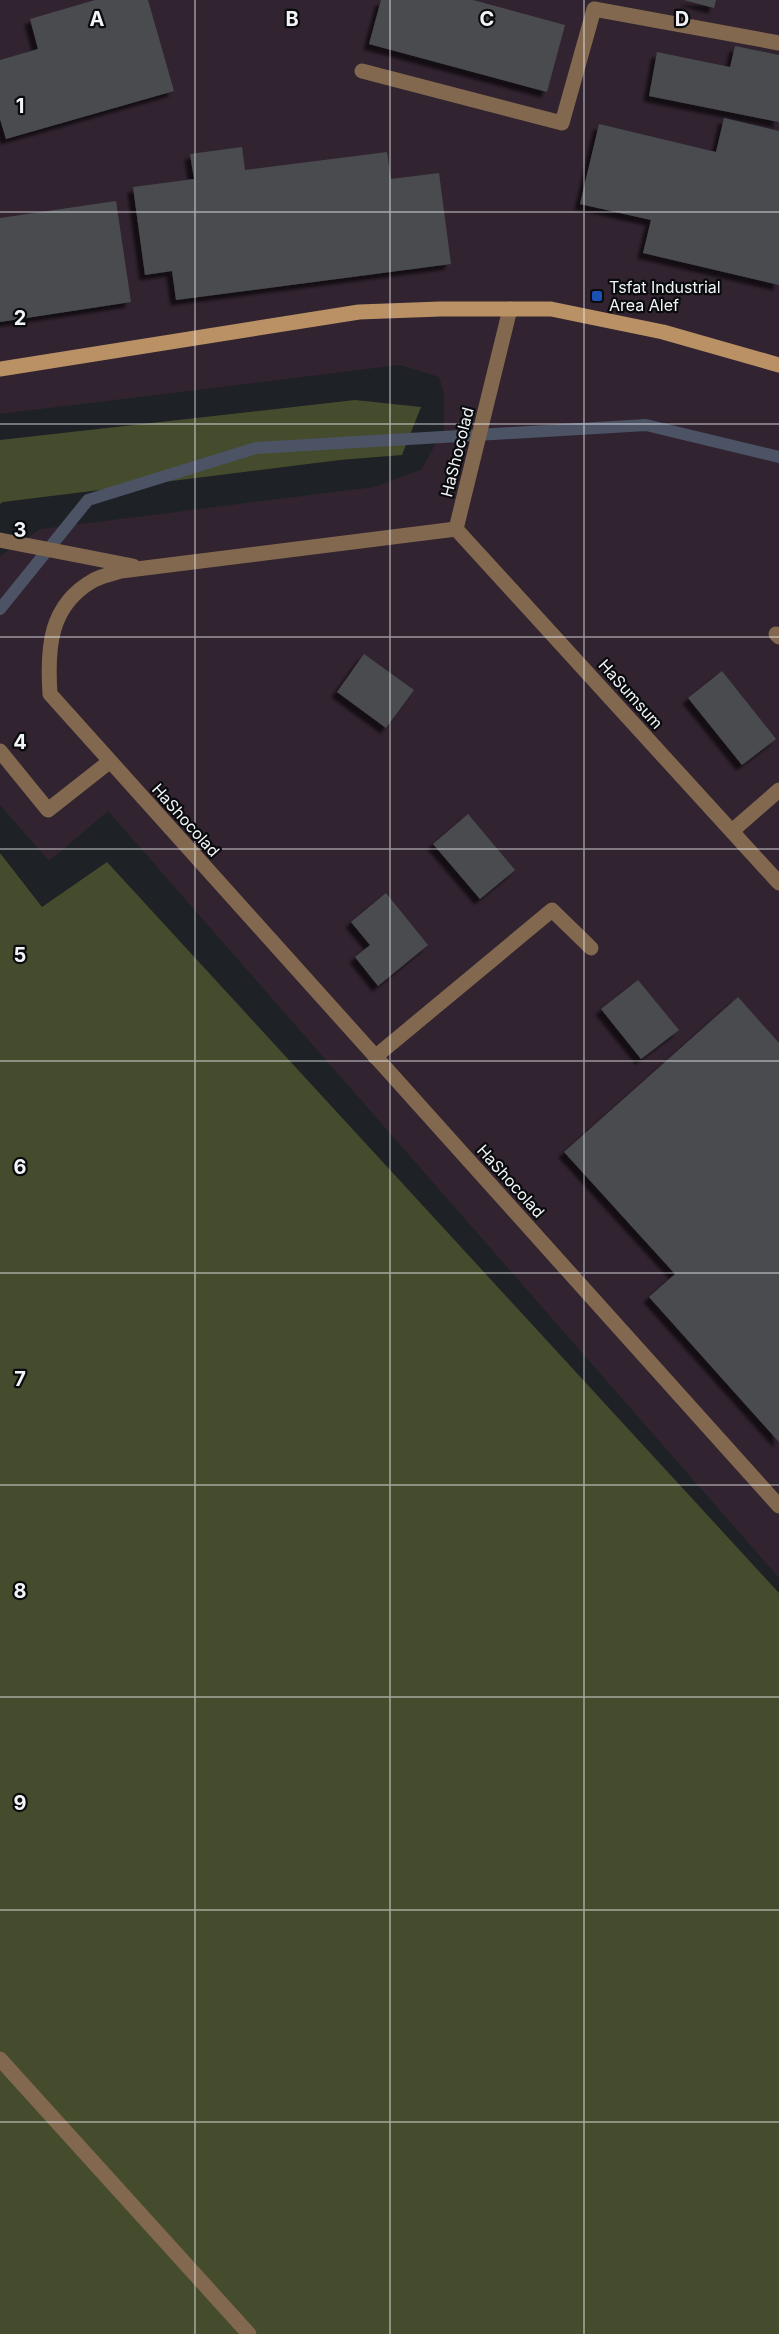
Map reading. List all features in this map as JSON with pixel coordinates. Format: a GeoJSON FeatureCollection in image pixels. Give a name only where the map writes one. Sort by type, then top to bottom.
{"type":"FeatureCollection","features":[{"type":"Feature","properties":{"kind":"street"},"geometry":{"type":"LineString","coordinates":[[362,71],[562,123],[594,9],[779,43]]}},
{"type":"Feature","properties":{"kind":"street"},"geometry":{"type":"LineString","coordinates":[[0,369],[359,312],[510,309],[551,309],[663,332],[779,365]]}},
{"type":"Feature","properties":{"kind":"street","name":"HaShocolad"},"geometry":{"type":"LineString","coordinates":[[510,309],[456,529],[121,571],[95,580],[68,601],[54,627],[48,659],[50,694],[779,1506]]}},
{"type":"Feature","properties":{"kind":"street","name":"HaSumsum"},"geometry":{"type":"LineString","coordinates":[[456,529],[779,883]]}},
{"type":"Feature","properties":{"kind":"street"},"geometry":{"type":"LineString","coordinates":[[0,540],[145,568]]}},
{"type":"Feature","properties":{"kind":"street"},"geometry":{"type":"LineString","coordinates":[[0,751],[48,810],[109,762]]}},
{"type":"Feature","properties":{"kind":"street"},"geometry":{"type":"LineString","coordinates":[[732,831],[779,790]]}},
{"type":"Feature","properties":{"kind":"street"},"geometry":{"type":"LineString","coordinates":[[375,1057],[552,910],[591,948]]}},
{"type":"Feature","properties":{"kind":"street"},"geometry":{"type":"LineString","coordinates":[[0,2059],[249,2334]]}},
{"type":"Feature","properties":{"kind":"shaded area"},"geometry":{"type":"Polygon","coordinates":[[[0,0],[779,0],[779,1578],[108,811],[49,861],[0,805],[0,556],[40,529],[374,487],[421,470],[444,429],[444,394],[439,377],[400,365],[0,414],[0,0]]]}},
{"type":"Feature","properties":{"kind":"green space"},"geometry":{"type":"Polygon","coordinates":[[[355,400],[421,407],[402,455],[340,460],[0,504],[0,440],[355,400]]]}},
{"type":"Feature","properties":{"kind":"green space"},"geometry":{"type":"Polygon","coordinates":[[[0,853],[42,907],[107,862],[779,1593],[779,2334],[0,2334],[0,853]]]}},
{"type":"Feature","properties":{"kind":"building"},"geometry":{"type":"Polygon","coordinates":[[[95,0],[148,0],[174,91],[6,139],[0,119],[0,60],[38,49],[30,19],[95,0]]]}},
{"type":"Feature","properties":{"kind":"building"},"geometry":{"type":"Polygon","coordinates":[[[381,0],[473,0],[565,25],[547,92],[369,44],[381,0]]]}},
{"type":"Feature","properties":{"kind":"building"},"geometry":{"type":"Polygon","coordinates":[[[684,0],[716,0],[714,8],[684,0]]]}},
{"type":"Feature","properties":{"kind":"building"},"geometry":{"type":"Polygon","coordinates":[[[735,46],[779,55],[779,122],[649,96],[657,52],[730,67],[735,46]]]}},
{"type":"Feature","properties":{"kind":"building"},"geometry":{"type":"Polygon","coordinates":[[[724,118],[779,131],[779,285],[643,253],[651,220],[580,204],[599,124],[716,152],[724,118]]]}},
{"type":"Feature","properties":{"kind":"building"},"geometry":{"type":"Polygon","coordinates":[[[242,147],[245,170],[387,152],[391,179],[439,173],[451,264],[176,300],[172,271],[145,275],[133,187],[194,179],[190,154],[242,147]]]}},
{"type":"Feature","properties":{"kind":"building"},"geometry":{"type":"Polygon","coordinates":[[[116,201],[131,302],[0,322],[0,218],[116,201]]]}},
{"type":"Feature","properties":{"kind":"building"},"geometry":{"type":"Polygon","coordinates":[[[364,654],[414,690],[386,728],[337,692],[364,654]]]}},
{"type":"Feature","properties":{"kind":"building"},"geometry":{"type":"Polygon","coordinates":[[[722,671],[776,739],[742,765],[688,698],[722,671]]]}},
{"type":"Feature","properties":{"kind":"building"},"geometry":{"type":"Polygon","coordinates":[[[468,814],[515,870],[480,899],[433,844],[468,814]]]}},
{"type":"Feature","properties":{"kind":"building"},"geometry":{"type":"Polygon","coordinates":[[[386,893],[428,945],[378,986],[355,957],[370,945],[351,922],[386,893]]]}},
{"type":"Feature","properties":{"kind":"building"},"geometry":{"type":"Polygon","coordinates":[[[638,980],[679,1030],[641,1059],[601,1009],[638,980]]]}},
{"type":"Feature","properties":{"kind":"building"},"geometry":{"type":"Polygon","coordinates":[[[738,997],[779,1043],[779,1442],[649,1297],[675,1274],[564,1152],[738,997]]]}},
{"type":"Feature","properties":{"kind":"waterway"},"geometry":{"type":"LineString","coordinates":[[0,609],[88,500],[256,448],[646,425],[779,457]]}},
{"type":"Feature","properties":{"kind":"place","name":"Tsfat Industrial Area Alef"},"geometry":{"type":"Point","coordinates":[597,296]}}]}
